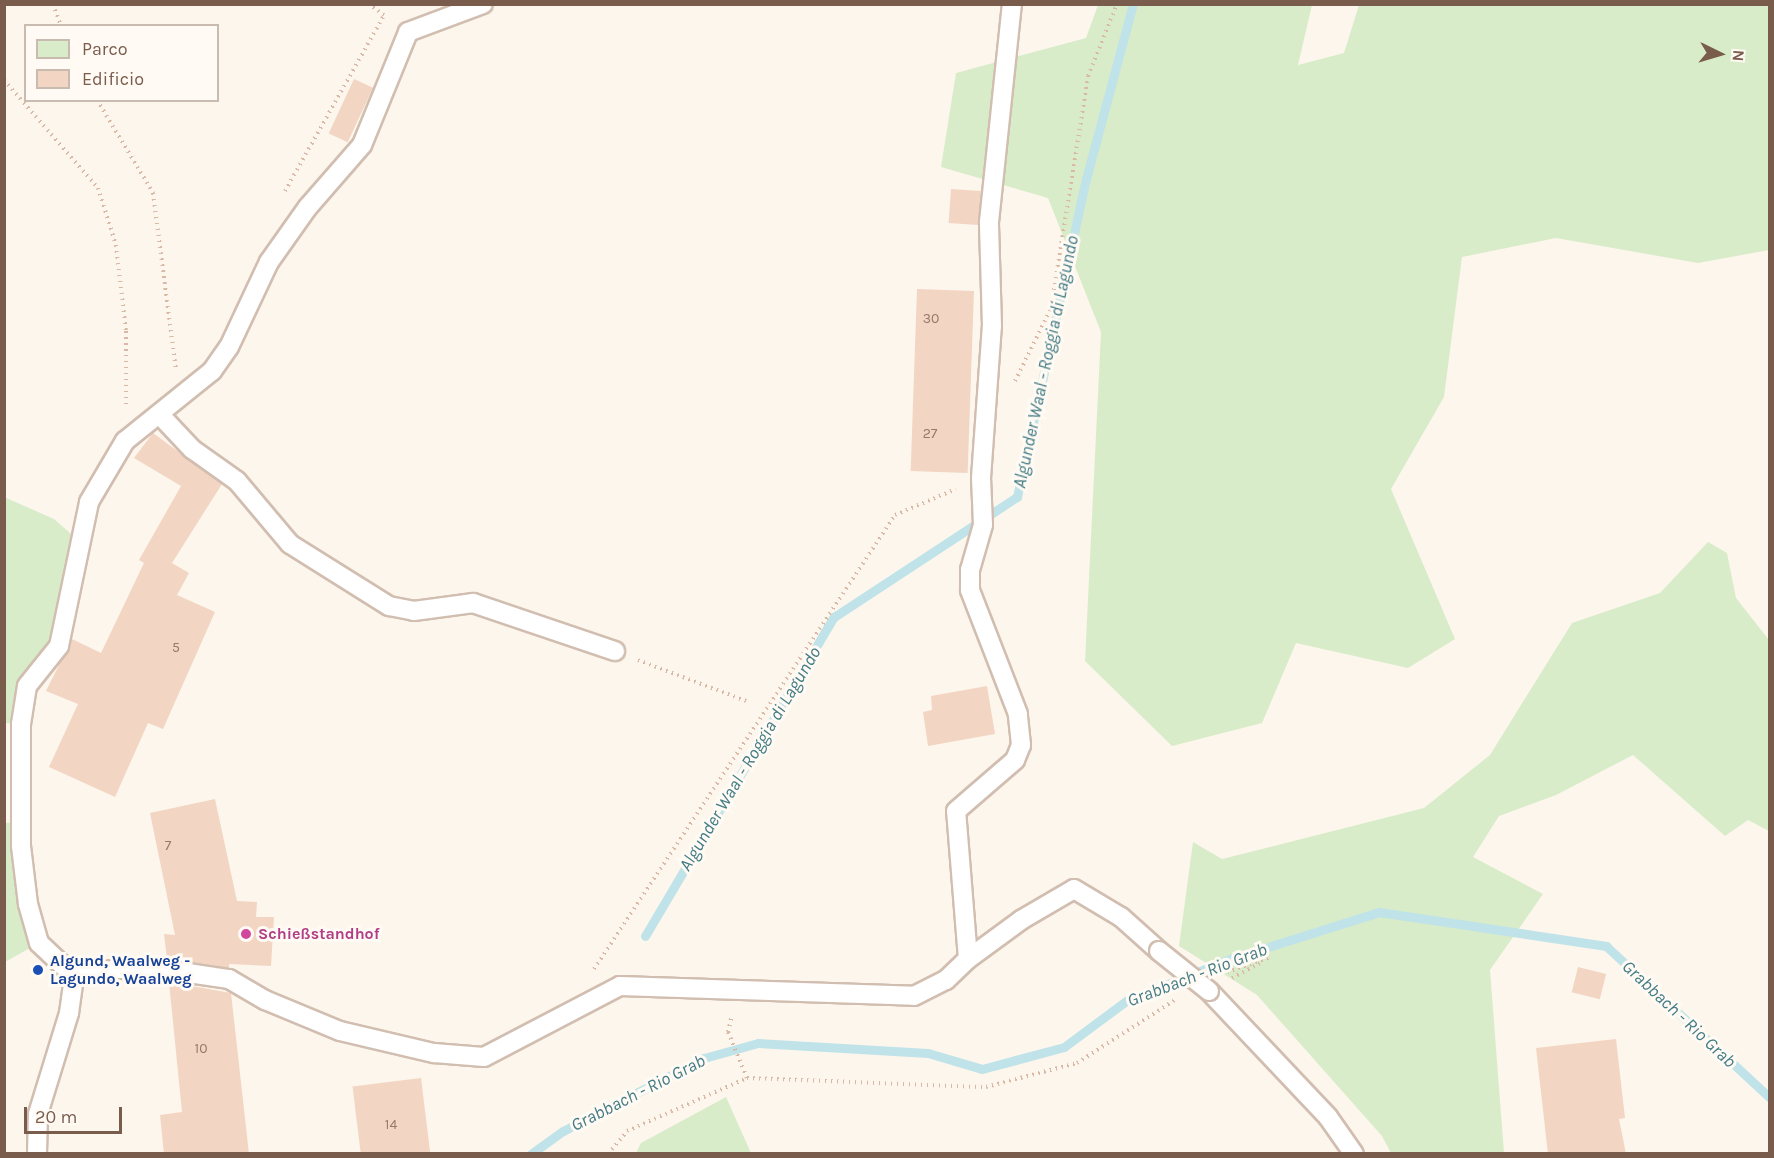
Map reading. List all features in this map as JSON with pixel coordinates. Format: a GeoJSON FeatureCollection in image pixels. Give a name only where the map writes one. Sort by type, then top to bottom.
{"type":"FeatureCollection","features":[{"type":"Feature","properties":{"kind":"lane"},"geometry":{"type":"LineString","coordinates":[[74,976],[39,943],[28,904],[21,846],[13,723],[27,686],[59,646],[69,608],[72,566],[89,502],[125,441],[160,415],[174,399],[212,370],[230,347],[269,262],[308,207],[362,146],[408,32],[483,4]]}},
{"type":"Feature","properties":{"kind":"lane"},"geometry":{"type":"LineString","coordinates":[[968,959],[956,811],[1015,760],[1021,745],[1018,714],[969,590],[970,570],[983,525],[981,478],[992,326],[989,222],[1012,4]]}},
{"type":"Feature","properties":{"kind":"lane"},"geometry":{"type":"LineString","coordinates":[[160,415],[192,449],[237,481],[290,544],[389,606],[414,611],[472,603],[615,651]]}},
{"type":"Feature","properties":{"kind":"lane"},"geometry":{"type":"LineString","coordinates":[[74,976],[119,969],[168,970],[229,979],[265,1000],[340,1031],[458,1056],[484,1057],[516,1044],[580,1005],[620,986],[711,986],[914,996],[946,980],[968,959],[1074,890],[1121,917],[1159,951],[1213,983],[1328,1117],[1354,1154]]}},
{"type":"Feature","properties":{"kind":"lane"},"geometry":{"type":"LineString","coordinates":[[37,1154],[38,1114],[69,1013],[74,976]]}},
{"type":"Feature","properties":{"kind":"path"},"geometry":{"type":"LineString","coordinates":[[52,4],[60,24]]}},
{"type":"Feature","properties":{"kind":"path"},"geometry":{"type":"LineString","coordinates":[[1009,393],[1051,308],[1088,76],[1117,4]]}},
{"type":"Feature","properties":{"kind":"path"},"geometry":{"type":"LineString","coordinates":[[4,80],[98,188],[116,244],[126,331],[125,441]]}},
{"type":"Feature","properties":{"kind":"path"},"geometry":{"type":"LineString","coordinates":[[98,102],[153,193],[177,374]]}},
{"type":"Feature","properties":{"kind":"path"},"geometry":{"type":"LineString","coordinates":[[580,1005],[586,981],[896,515],[981,478]]}},
{"type":"Feature","properties":{"kind":"path"},"geometry":{"type":"LineString","coordinates":[[615,651],[746,701]]}},
{"type":"Feature","properties":{"kind":"path"},"geometry":{"type":"LineString","coordinates":[[1213,983],[1271,957],[1213,983]]}},
{"type":"Feature","properties":{"kind":"path"},"geometry":{"type":"LineString","coordinates":[[608,1154],[627,1131],[747,1078],[986,1087],[1077,1063],[1187,992]]}},
{"type":"Feature","properties":{"kind":"path"},"geometry":{"type":"LineString","coordinates":[[728,1032],[747,1078]]}},
{"type":"Feature","properties":{"kind":"green space"},"geometry":{"type":"Polygon","coordinates":[[[1098,5],[1312,5],[1298,65],[1344,53],[1359,5],[1769,5],[1769,250],[1698,263],[1556,238],[1462,257],[1444,397],[1391,489],[1455,639],[1408,668],[1296,643],[1262,723],[1172,746],[1085,661],[1101,332],[1048,198],[941,167],[956,73],[1086,38],[1098,5]]]}},
{"type":"Feature","properties":{"kind":"green space"},"geometry":{"type":"Polygon","coordinates":[[[4,497],[54,519],[79,541],[69,608],[27,686],[21,724],[5,723],[4,497]]]}},
{"type":"Feature","properties":{"kind":"green space"},"geometry":{"type":"Polygon","coordinates":[[[1708,542],[1727,553],[1736,598],[1769,640],[1769,831],[1748,820],[1725,836],[1633,755],[1556,795],[1499,816],[1473,857],[1543,894],[1490,970],[1504,1153],[1391,1153],[1382,1136],[1257,995],[1179,946],[1193,842],[1222,859],[1424,808],[1490,755],[1572,623],[1660,593],[1708,542]]]}},
{"type":"Feature","properties":{"kind":"green space"},"geometry":{"type":"Polygon","coordinates":[[[22,822],[39,943],[5,962],[4,823],[22,822]]]}},
{"type":"Feature","properties":{"kind":"green space"},"geometry":{"type":"Polygon","coordinates":[[[726,1097],[751,1153],[636,1153],[641,1143],[726,1097]]]}},
{"type":"Feature","properties":{"kind":"building"},"geometry":{"type":"Polygon","coordinates":[[[354,79],[373,88],[348,142],[329,133],[354,79]]]}},
{"type":"Feature","properties":{"kind":"building"},"geometry":{"type":"Polygon","coordinates":[[[951,189],[981,191],[979,225],[949,223],[951,189]]]}},
{"type":"Feature","properties":{"kind":"building"},"geometry":{"type":"Polygon","coordinates":[[[917,289],[974,291],[968,473],[911,471],[917,289]]]}},
{"type":"Feature","properties":{"kind":"building"},"geometry":{"type":"Polygon","coordinates":[[[153,433],[222,484],[172,563],[189,573],[177,595],[215,612],[163,729],[148,723],[115,797],[49,767],[78,704],[46,691],[72,639],[101,653],[144,563],[139,560],[181,486],[134,458],[153,433]]]}},
{"type":"Feature","properties":{"kind":"building"},"geometry":{"type":"Polygon","coordinates":[[[987,686],[995,734],[928,746],[923,712],[932,710],[931,696],[987,686]]]}},
{"type":"Feature","properties":{"kind":"building"},"geometry":{"type":"Polygon","coordinates":[[[215,799],[237,901],[257,902],[256,917],[274,917],[271,966],[229,964],[229,968],[167,959],[164,934],[175,935],[150,813],[215,799]]]}},
{"type":"Feature","properties":{"kind":"building"},"geometry":{"type":"Polygon","coordinates":[[[1578,967],[1606,974],[1600,999],[1572,992],[1578,967]]]}},
{"type":"Feature","properties":{"kind":"building"},"geometry":{"type":"Polygon","coordinates":[[[169,982],[231,993],[249,1154],[164,1154],[160,1115],[182,1112],[169,982]]]}},
{"type":"Feature","properties":{"kind":"building"},"geometry":{"type":"Polygon","coordinates":[[[1616,1039],[1625,1118],[1619,1119],[1626,1154],[1548,1154],[1536,1048],[1616,1039]]]}},
{"type":"Feature","properties":{"kind":"building"},"geometry":{"type":"Polygon","coordinates":[[[421,1078],[430,1154],[361,1154],[353,1086],[421,1078]]]}},
{"type":"Feature","properties":{"kind":"waterway","name":"Algunder Waal - Roggia di Lagundo"},"geometry":{"type":"LineString","coordinates":[[645,936],[834,617],[1017,497],[1086,179],[1133,4]]}},
{"type":"Feature","properties":{"kind":"waterway","name":"Grabbach - Rio Grab"},"geometry":{"type":"LineString","coordinates":[[531,1154],[563,1131],[704,1058],[758,1043],[928,1053],[982,1069],[1064,1047],[1126,1001],[1230,959],[1379,912],[1606,946],[1770,1098]]}},
{"type":"Feature","properties":{"kind":"place","name":"Schießstandhof"},"geometry":{"type":"Point","coordinates":[246,934]}},
{"type":"Feature","properties":{"kind":"place","name":"Algund, Waalweg - Lagundo, Waalweg"},"geometry":{"type":"Point","coordinates":[38,970]}}]}
